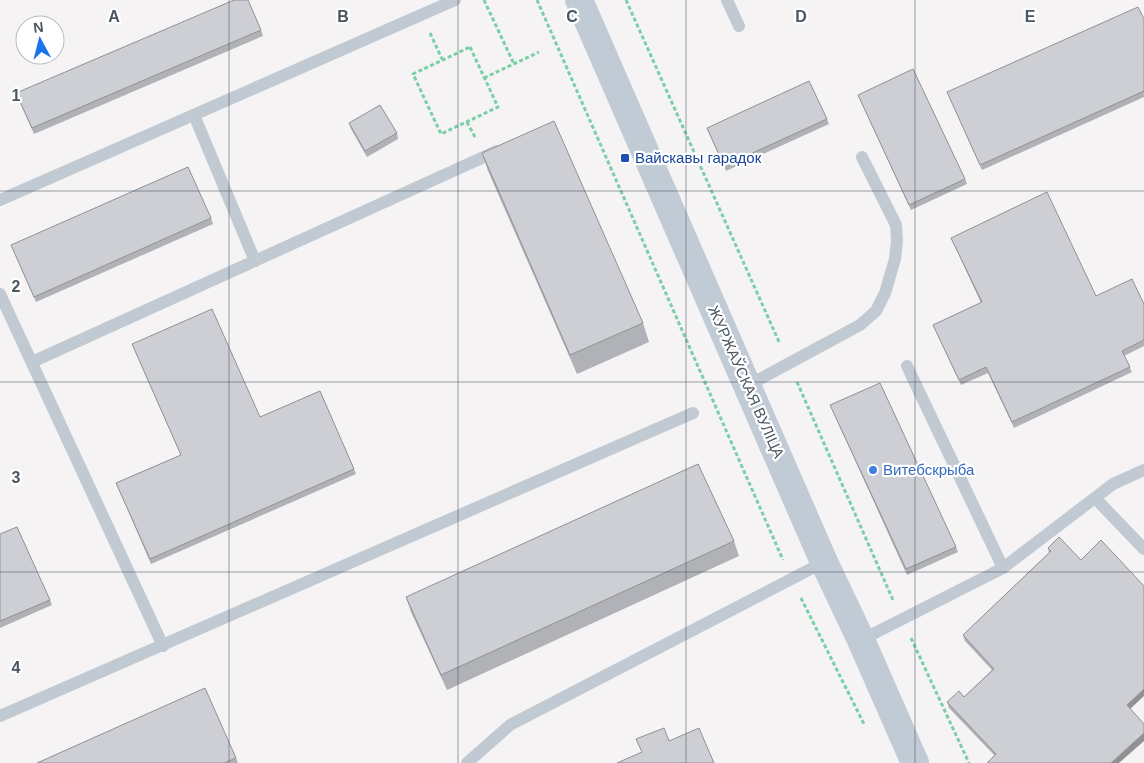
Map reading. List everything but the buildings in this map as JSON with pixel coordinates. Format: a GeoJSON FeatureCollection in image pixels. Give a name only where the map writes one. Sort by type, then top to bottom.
{"type":"FeatureCollection","features":[{"type":"Feature","properties":{"kind":"street","name":"ЖУРЖАЎСКАЯ ВУЛІЦА"},"geometry":{"type":"LineString","coordinates":[[579,0],[824,562],[861,640],[915,763]]}},
{"type":"Feature","properties":{"kind":"lane"},"geometry":{"type":"LineString","coordinates":[[0,200],[454,0]]}},
{"type":"Feature","properties":{"kind":"lane"},"geometry":{"type":"LineString","coordinates":[[726,0],[739,26]]}},
{"type":"Feature","properties":{"kind":"lane"},"geometry":{"type":"LineString","coordinates":[[194,115],[255,261]]}},
{"type":"Feature","properties":{"kind":"lane"},"geometry":{"type":"LineString","coordinates":[[32,362],[508,146]]}},
{"type":"Feature","properties":{"kind":"lane"},"geometry":{"type":"LineString","coordinates":[[748,386],[860,326],[876,311],[885,293],[895,259],[896,225],[862,157]]}},
{"type":"Feature","properties":{"kind":"lane"},"geometry":{"type":"LineString","coordinates":[[0,294],[163,646]]}},
{"type":"Feature","properties":{"kind":"lane"},"geometry":{"type":"LineString","coordinates":[[906,366],[1003,568]]}},
{"type":"Feature","properties":{"kind":"lane"},"geometry":{"type":"LineString","coordinates":[[0,716],[693,413]]}},
{"type":"Feature","properties":{"kind":"lane"},"geometry":{"type":"LineString","coordinates":[[861,640],[1003,568],[1113,484],[1144,470]]}},
{"type":"Feature","properties":{"kind":"lane"},"geometry":{"type":"LineString","coordinates":[[1095,498],[1144,549]]}},
{"type":"Feature","properties":{"kind":"lane"},"geometry":{"type":"LineString","coordinates":[[467,763],[510,725],[824,562]]}},
{"type":"Feature","properties":{"kind":"path"},"geometry":{"type":"LineString","coordinates":[[484,0],[514,64]]}},
{"type":"Feature","properties":{"kind":"path"},"geometry":{"type":"LineString","coordinates":[[537,0],[791,578],[866,728]]}},
{"type":"Feature","properties":{"kind":"path"},"geometry":{"type":"LineString","coordinates":[[421,15],[442,60]]}},
{"type":"Feature","properties":{"kind":"path"},"geometry":{"type":"LineString","coordinates":[[470,47],[498,107],[442,134],[413,74],[442,60],[470,47]]}},
{"type":"Feature","properties":{"kind":"path"},"geometry":{"type":"LineString","coordinates":[[484,78],[539,52]]}},
{"type":"Feature","properties":{"kind":"place","name":"Вайскавы гарадок"},"geometry":{"type":"Point","coordinates":[625,158]}},
{"type":"Feature","properties":{"kind":"place","name":"Витебскрыба"},"geometry":{"type":"Point","coordinates":[873,470]}}]}
